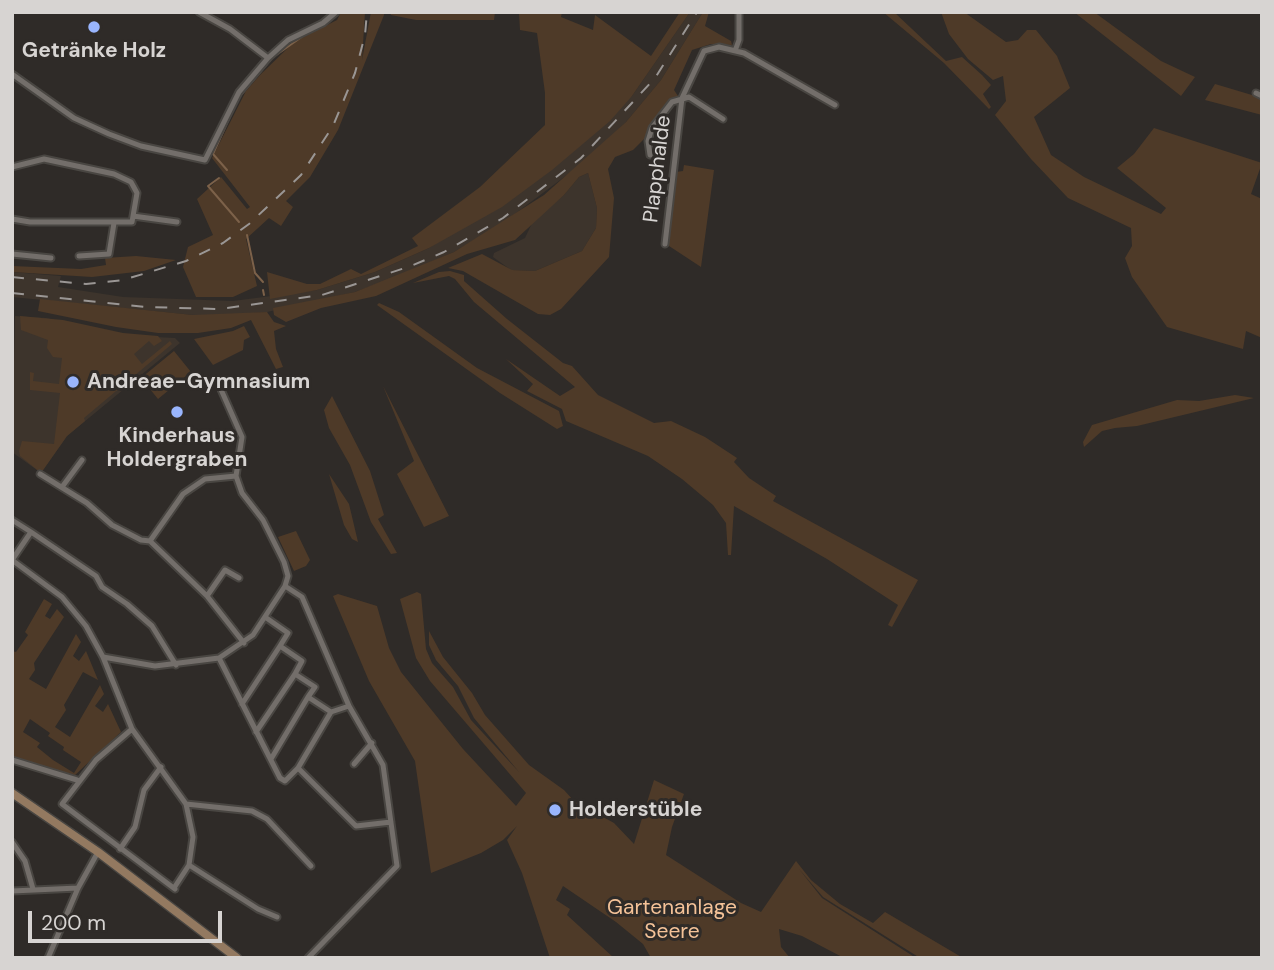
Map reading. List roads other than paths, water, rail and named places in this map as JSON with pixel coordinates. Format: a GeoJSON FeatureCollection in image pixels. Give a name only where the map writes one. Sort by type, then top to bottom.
{"type":"FeatureCollection","features":[{"type":"Feature","properties":{"kind":"main road"},"geometry":{"type":"LineString","coordinates":[[12,793],[98,852],[237,958]]}},
{"type":"Feature","properties":{"kind":"street"},"geometry":{"type":"LineString","coordinates":[[199,12],[230,29],[268,58]]}},
{"type":"Feature","properties":{"kind":"street"},"geometry":{"type":"LineString","coordinates":[[12,74],[74,118],[109,134],[141,146],[205,160],[239,92],[268,58],[288,40],[323,23],[336,12]]}},
{"type":"Feature","properties":{"kind":"street"},"geometry":{"type":"LineString","coordinates":[[735,51],[739,40],[739,12]]}},
{"type":"Feature","properties":{"kind":"street","name":"Plapphalde"},"geometry":{"type":"LineString","coordinates":[[665,244],[682,98],[704,51],[719,47],[735,51],[764,63],[835,105]]}},
{"type":"Feature","properties":{"kind":"street","name":"Plapphalde"},"geometry":{"type":"LineString","coordinates":[[650,155],[648,141],[652,128],[672,102],[689,97],[723,119]]}},
{"type":"Feature","properties":{"kind":"street"},"geometry":{"type":"LineString","coordinates":[[12,167],[44,159],[114,174],[137,187],[132,222],[12,219]]}},
{"type":"Feature","properties":{"kind":"street"},"geometry":{"type":"LineString","coordinates":[[133,216],[177,222]]}},
{"type":"Feature","properties":{"kind":"street"},"geometry":{"type":"LineString","coordinates":[[79,256],[109,254],[114,223]]}},
{"type":"Feature","properties":{"kind":"street"},"geometry":{"type":"LineString","coordinates":[[12,254],[51,258]]}},
{"type":"Feature","properties":{"kind":"street"},"geometry":{"type":"LineString","coordinates":[[103,657],[155,666],[219,659],[244,643],[285,586],[288,576],[284,562],[263,520],[242,493],[236,476],[242,436],[219,385]]}},
{"type":"Feature","properties":{"kind":"street"},"geometry":{"type":"LineString","coordinates":[[62,487],[82,460]]}},
{"type":"Feature","properties":{"kind":"street"},"geometry":{"type":"LineString","coordinates":[[40,474],[87,503],[112,525],[141,540],[150,541],[207,596],[244,643]]}},
{"type":"Feature","properties":{"kind":"street"},"geometry":{"type":"LineString","coordinates":[[150,541],[183,494],[205,479],[236,476]]}},
{"type":"Feature","properties":{"kind":"street"},"geometry":{"type":"LineString","coordinates":[[12,520],[96,576],[102,587],[152,626],[176,665]]}},
{"type":"Feature","properties":{"kind":"street"},"geometry":{"type":"LineString","coordinates":[[31,532],[12,560],[62,597],[86,626],[103,657],[132,729],[186,804],[193,837],[189,865],[175,889],[62,804],[77,780],[132,729]]}},
{"type":"Feature","properties":{"kind":"street"},"geometry":{"type":"LineString","coordinates":[[207,596],[225,570],[239,579]]}},
{"type":"Feature","properties":{"kind":"street"},"geometry":{"type":"LineString","coordinates":[[285,586],[302,597],[349,706],[383,765],[397,866],[308,958]]}},
{"type":"Feature","properties":{"kind":"street"},"geometry":{"type":"LineString","coordinates":[[242,704],[288,633],[265,617]]}},
{"type":"Feature","properties":{"kind":"street"},"geometry":{"type":"LineString","coordinates":[[256,732],[302,661],[280,646]]}},
{"type":"Feature","properties":{"kind":"street"},"geometry":{"type":"LineString","coordinates":[[219,659],[280,778],[285,780],[299,768],[331,712],[349,706]]}},
{"type":"Feature","properties":{"kind":"street"},"geometry":{"type":"LineString","coordinates":[[271,759],[315,687],[295,674]]}},
{"type":"Feature","properties":{"kind":"street"},"geometry":{"type":"LineString","coordinates":[[308,698],[331,712]]}},
{"type":"Feature","properties":{"kind":"street"},"geometry":{"type":"LineString","coordinates":[[354,764],[372,743]]}},
{"type":"Feature","properties":{"kind":"street"},"geometry":{"type":"LineString","coordinates":[[12,760],[77,780]]}},
{"type":"Feature","properties":{"kind":"street"},"geometry":{"type":"LineString","coordinates":[[120,849],[135,827],[144,790],[161,767]]}},
{"type":"Feature","properties":{"kind":"street"},"geometry":{"type":"LineString","coordinates":[[299,768],[356,826],[391,822]]}},
{"type":"Feature","properties":{"kind":"street"},"geometry":{"type":"LineString","coordinates":[[186,804],[252,811],[267,819],[311,866]]}},
{"type":"Feature","properties":{"kind":"street"},"geometry":{"type":"LineString","coordinates":[[12,842],[25,861],[33,889]]}},
{"type":"Feature","properties":{"kind":"street"},"geometry":{"type":"LineString","coordinates":[[47,958],[78,888],[98,852]]}},
{"type":"Feature","properties":{"kind":"street"},"geometry":{"type":"LineString","coordinates":[[189,865],[258,909],[277,917]]}},
{"type":"Feature","properties":{"kind":"street"},"geometry":{"type":"LineString","coordinates":[[12,891],[78,888]]}},
{"type":"Feature","properties":{"kind":"waterway"},"geometry":{"type":"LineString","coordinates":[[324,25],[340,12]]}},
{"type":"Feature","properties":{"kind":"waterway"},"geometry":{"type":"LineString","coordinates":[[240,96],[272,58],[303,36]]}},
{"type":"Feature","properties":{"kind":"waterway"},"geometry":{"type":"LineString","coordinates":[[227,170],[213,154],[237,101]]}},
{"type":"Feature","properties":{"kind":"waterway"},"geometry":{"type":"LineString","coordinates":[[219,178],[208,186],[239,222]]}},
{"type":"Feature","properties":{"kind":"waterway"},"geometry":{"type":"LineString","coordinates":[[247,235],[255,273],[263,282]]}},
{"type":"Feature","properties":{"kind":"waterway"},"geometry":{"type":"LineString","coordinates":[[263,290],[264,295]]}},
{"type":"Feature","properties":{"kind":"railway"},"geometry":{"type":"LineString","coordinates":[[12,277],[86,284],[123,280],[186,261],[223,243],[249,224],[301,175],[333,126],[355,73],[365,35],[367,12]]}},
{"type":"Feature","properties":{"kind":"railway"},"geometry":{"type":"LineString","coordinates":[[12,293],[146,307],[219,309],[322,295],[411,266],[444,252],[503,218],[581,158],[655,78],[697,12]]}},
{"type":"Feature","properties":{"kind":"place","name":"Getränke Holz"},"geometry":{"type":"Point","coordinates":[94,27]}},
{"type":"Feature","properties":{"kind":"place","name":"Andreae-Gymnasium"},"geometry":{"type":"Point","coordinates":[73,382]}},
{"type":"Feature","properties":{"kind":"place","name":"Kinderhaus Holdergraben"},"geometry":{"type":"Point","coordinates":[177,412]}},
{"type":"Feature","properties":{"kind":"place","name":"Holderstüble"},"geometry":{"type":"Point","coordinates":[555,810]}},
{"type":"Feature","properties":{"kind":"park label","name":"Gartenanlage Seere"},"geometry":{"type":"Point","coordinates":[672,920]}}]}
